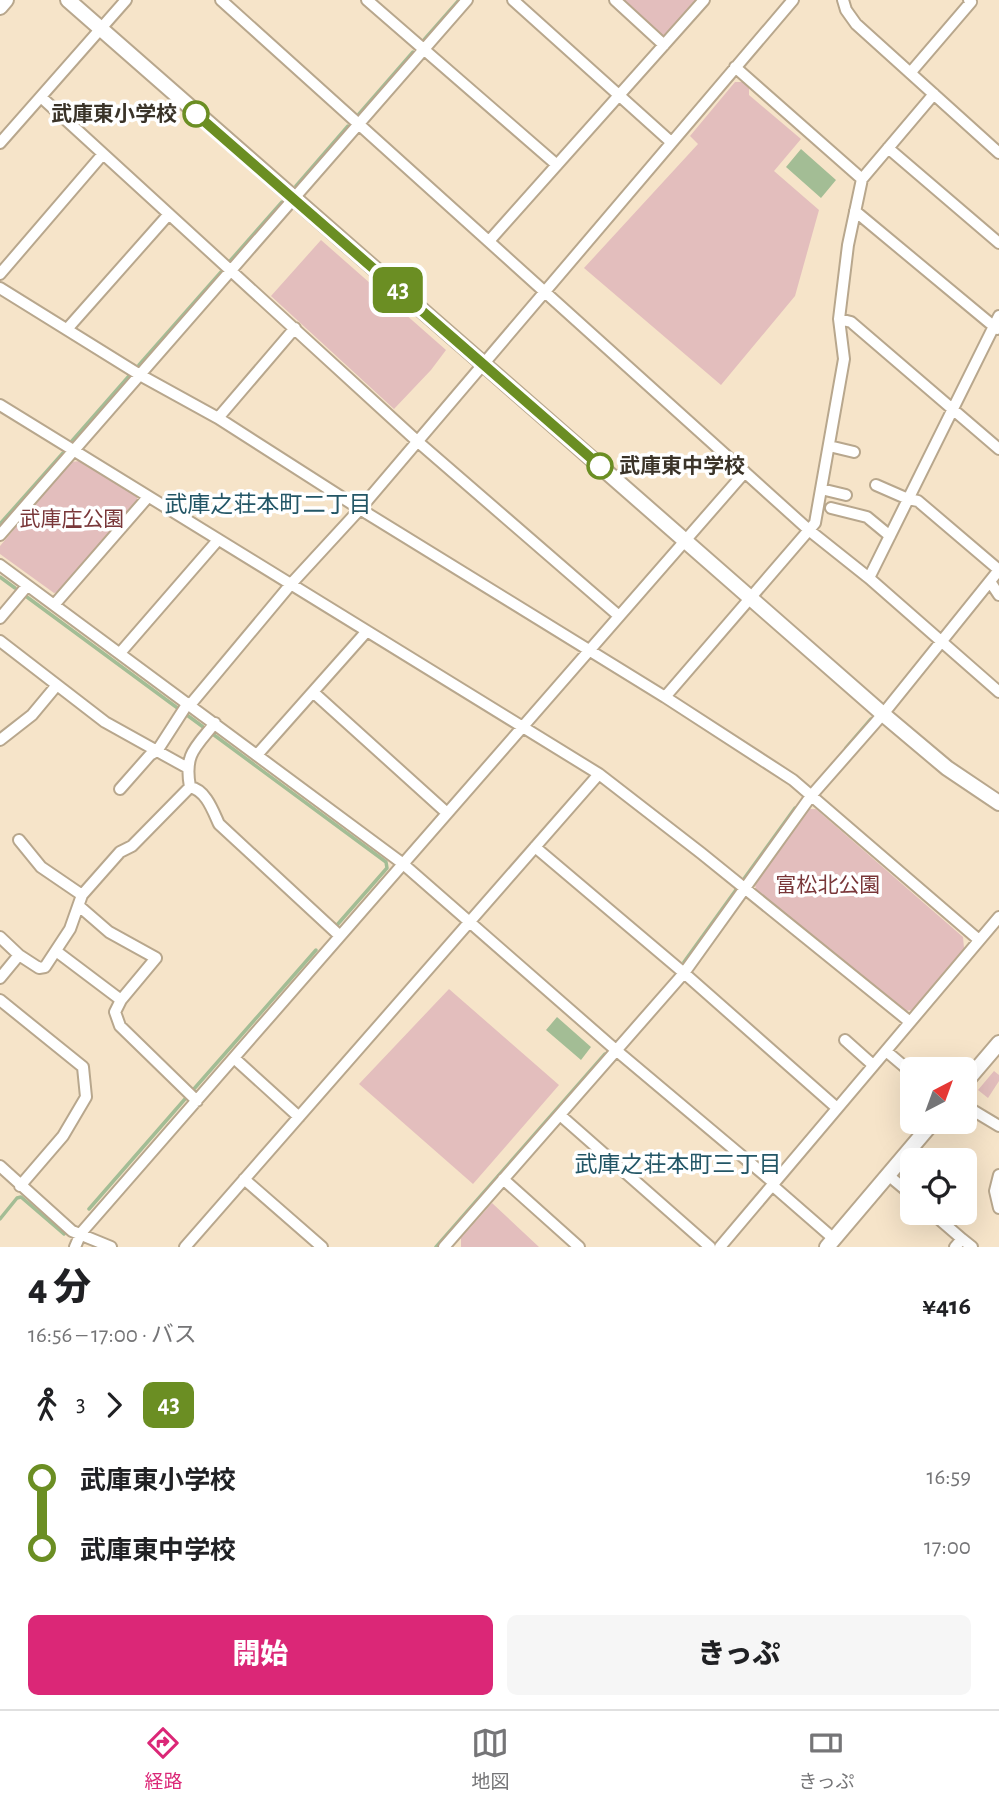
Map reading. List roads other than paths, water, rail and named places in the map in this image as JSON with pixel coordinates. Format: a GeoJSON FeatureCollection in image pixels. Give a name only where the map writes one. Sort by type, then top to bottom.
{"type":"FeatureCollection","features":[{"type":"Feature","properties":{"kind":"street"},"geometry":{"type":"LineString","coordinates":[[0,7],[6,0]]}},
{"type":"Feature","properties":{"kind":"street"},"geometry":{"type":"LineString","coordinates":[[68,0],[883,714],[947,768],[999,803]]}},
{"type":"Feature","properties":{"kind":"street"},"geometry":{"type":"LineString","coordinates":[[0,143],[126,0]]}},
{"type":"Feature","properties":{"kind":"street"},"geometry":{"type":"LineString","coordinates":[[367,0],[557,165]]}},
{"type":"Feature","properties":{"kind":"street"},"geometry":{"type":"LineString","coordinates":[[0,535],[294,200],[354,122],[425,51],[467,0]]}},
{"type":"Feature","properties":{"kind":"street"},"geometry":{"type":"LineString","coordinates":[[513,0],[671,142]]}},
{"type":"Feature","properties":{"kind":"street"},"geometry":{"type":"LineString","coordinates":[[615,0],[664,44]]}},
{"type":"Feature","properties":{"kind":"street"},"geometry":{"type":"LineString","coordinates":[[490,240],[704,0]]}},
{"type":"Feature","properties":{"kind":"street"},"geometry":{"type":"LineString","coordinates":[[843,0],[846,10],[856,24],[999,153]]}},
{"type":"Feature","properties":{"kind":"street"},"geometry":{"type":"LineString","coordinates":[[911,72],[971,2],[969,0]]}},
{"type":"Feature","properties":{"kind":"street"},"geometry":{"type":"LineString","coordinates":[[223,1],[810,531],[869,578],[999,692]]}},
{"type":"Feature","properties":{"kind":"street"},"geometry":{"type":"LineString","coordinates":[[120,789],[150,755],[157,751],[185,708],[546,291],[785,3]]}},
{"type":"Feature","properties":{"kind":"street"},"geometry":{"type":"LineString","coordinates":[[735,66],[862,179]]}},
{"type":"Feature","properties":{"kind":"street"},"geometry":{"type":"LineString","coordinates":[[665,697],[815,523],[844,359],[839,319],[848,245],[862,179],[934,94]]}},
{"type":"Feature","properties":{"kind":"street"},"geometry":{"type":"LineString","coordinates":[[41,97],[417,441],[620,616]]}},
{"type":"Feature","properties":{"kind":"street"},"geometry":{"type":"LineString","coordinates":[[888,148],[999,243]]}},
{"type":"Feature","properties":{"kind":"street"},"geometry":{"type":"LineString","coordinates":[[0,274],[103,154]]}},
{"type":"Feature","properties":{"kind":"street"},"geometry":{"type":"LineString","coordinates":[[855,211],[997,325],[869,578]]}},
{"type":"Feature","properties":{"kind":"street"},"geometry":{"type":"LineString","coordinates":[[68,328],[169,214]]}},
{"type":"Feature","properties":{"kind":"street"},"geometry":{"type":"LineString","coordinates":[[0,288],[140,374],[218,418],[793,780],[979,940]]}},
{"type":"Feature","properties":{"kind":"street"},"geometry":{"type":"LineString","coordinates":[[839,319],[851,321],[999,449]]}},
{"type":"Feature","properties":{"kind":"street"},"geometry":{"type":"LineString","coordinates":[[218,418],[295,328]]}},
{"type":"Feature","properties":{"kind":"street"},"geometry":{"type":"LineString","coordinates":[[0,405],[599,775],[742,885],[910,1022]]}},
{"type":"Feature","properties":{"kind":"street"},"geometry":{"type":"LineString","coordinates":[[829,446],[854,452]]}},
{"type":"Feature","properties":{"kind":"street"},"geometry":{"type":"LineString","coordinates":[[75,1247],[81,1233],[746,472]]}},
{"type":"Feature","properties":{"kind":"street"},"geometry":{"type":"LineString","coordinates":[[448,1245],[684,973],[742,885],[811,796],[883,714],[999,570],[918,501],[876,485]]}},
{"type":"Feature","properties":{"kind":"street"},"geometry":{"type":"LineString","coordinates":[[821,489],[846,495]]}},
{"type":"Feature","properties":{"kind":"street"},"geometry":{"type":"LineString","coordinates":[[54,604],[148,497]]}},
{"type":"Feature","properties":{"kind":"street"},"geometry":{"type":"LineString","coordinates":[[831,508],[867,517],[890,536]]}},
{"type":"Feature","properties":{"kind":"street"},"geometry":{"type":"LineString","coordinates":[[120,653],[218,540]]}},
{"type":"Feature","properties":{"kind":"street"},"geometry":{"type":"LineString","coordinates":[[0,565],[120,653],[210,729],[257,755],[402,863],[773,1184],[831,1243],[923,1134]]}},
{"type":"Feature","properties":{"kind":"street"},"geometry":{"type":"LineString","coordinates":[[991,583],[999,594]]}},
{"type":"Feature","properties":{"kind":"street"},"geometry":{"type":"LineString","coordinates":[[0,618],[27,586]]}},
{"type":"Feature","properties":{"kind":"street"},"geometry":{"type":"LineString","coordinates":[[257,755],[367,631]]}},
{"type":"Feature","properties":{"kind":"street"},"geometry":{"type":"LineString","coordinates":[[0,641],[105,722],[186,767]]}},
{"type":"Feature","properties":{"kind":"street"},"geometry":{"type":"LineString","coordinates":[[0,740],[32,715],[57,685]]}},
{"type":"Feature","properties":{"kind":"street"},"geometry":{"type":"LineString","coordinates":[[313,692],[447,813]]}},
{"type":"Feature","properties":{"kind":"street"},"geometry":{"type":"LineString","coordinates":[[190,787],[186,767],[193,750],[210,729]]}},
{"type":"Feature","properties":{"kind":"street"},"geometry":{"type":"LineString","coordinates":[[185,1247],[599,775]]}},
{"type":"Feature","properties":{"kind":"street"},"geometry":{"type":"LineString","coordinates":[[0,937],[19,955],[39,968],[45,967],[70,929],[80,901],[120,852],[132,846],[190,787]]}},
{"type":"Feature","properties":{"kind":"street"},"geometry":{"type":"LineString","coordinates":[[190,787],[197,789],[207,801],[219,824],[340,936]]}},
{"type":"Feature","properties":{"kind":"street"},"geometry":{"type":"LineString","coordinates":[[19,840],[41,867],[80,901],[109,932],[156,958],[121,1000],[115,1013],[120,1026],[197,1101]]}},
{"type":"Feature","properties":{"kind":"street"},"geometry":{"type":"LineString","coordinates":[[535,847],[837,1108]]}},
{"type":"Feature","properties":{"kind":"street"},"geometry":{"type":"LineString","coordinates":[[720,1247],[999,917]]}},
{"type":"Feature","properties":{"kind":"street"},"geometry":{"type":"LineString","coordinates":[[56,951],[121,1000]]}},
{"type":"Feature","properties":{"kind":"street"},"geometry":{"type":"LineString","coordinates":[[0,978],[19,955]]}},
{"type":"Feature","properties":{"kind":"street"},"geometry":{"type":"LineString","coordinates":[[0,1000],[83,1067],[86,1097],[63,1136],[20,1186]]}},
{"type":"Feature","properties":{"kind":"street"},"geometry":{"type":"LineString","coordinates":[[845,1040],[873,1066]]}},
{"type":"Feature","properties":{"kind":"street"},"geometry":{"type":"LineString","coordinates":[[977,1069],[999,1043]]}},
{"type":"Feature","properties":{"kind":"street"},"geometry":{"type":"LineString","coordinates":[[886,1051],[900,1063]]}},
{"type":"Feature","properties":{"kind":"street"},"geometry":{"type":"LineString","coordinates":[[234,1058],[299,1116]]}},
{"type":"Feature","properties":{"kind":"street"},"geometry":{"type":"LineString","coordinates":[[977,1113],[999,1126]]}},
{"type":"Feature","properties":{"kind":"street"},"geometry":{"type":"LineString","coordinates":[[560,1115],[710,1247]]}},
{"type":"Feature","properties":{"kind":"street"},"geometry":{"type":"LineString","coordinates":[[0,1166],[72,1231],[111,1247]]}},
{"type":"Feature","properties":{"kind":"street"},"geometry":{"type":"LineString","coordinates":[[888,1175],[900,1185]]}},
{"type":"Feature","properties":{"kind":"street"},"geometry":{"type":"LineString","coordinates":[[999,1175],[995,1191],[999,1208]]}},
{"type":"Feature","properties":{"kind":"street"},"geometry":{"type":"LineString","coordinates":[[244,1179],[321,1247]]}},
{"type":"Feature","properties":{"kind":"street"},"geometry":{"type":"LineString","coordinates":[[503,1179],[579,1247]]}},
{"type":"Feature","properties":{"kind":"street"},"geometry":{"type":"LineString","coordinates":[[942,1225],[958,1243],[972,1247]]}},
{"type":"Feature","properties":{"kind":"waterway"},"geometry":{"type":"LineString","coordinates":[[423,41],[459,0]]}},
{"type":"Feature","properties":{"kind":"waterway"},"geometry":{"type":"LineString","coordinates":[[359,114],[413,52]]}},
{"type":"Feature","properties":{"kind":"waterway"},"geometry":{"type":"LineString","coordinates":[[296,186],[348,126]]}},
{"type":"Feature","properties":{"kind":"waterway"},"geometry":{"type":"LineString","coordinates":[[230,261],[282,202]]}},
{"type":"Feature","properties":{"kind":"waterway"},"geometry":{"type":"LineString","coordinates":[[139,365],[221,272]]}},
{"type":"Feature","properties":{"kind":"waterway"},"geometry":{"type":"LineString","coordinates":[[72,441],[129,376]]}},
{"type":"Feature","properties":{"kind":"waterway"},"geometry":{"type":"LineString","coordinates":[[0,524],[63,453]]}},
{"type":"Feature","properties":{"kind":"waterway"},"geometry":{"type":"LineString","coordinates":[[0,577],[15,588]]}},
{"type":"Feature","properties":{"kind":"waterway"},"geometry":{"type":"LineString","coordinates":[[27,597],[386,862],[387,868],[337,925]]}},
{"type":"Feature","properties":{"kind":"waterway"},"geometry":{"type":"LineString","coordinates":[[846,748],[871,719]]}},
{"type":"Feature","properties":{"kind":"waterway"},"geometry":{"type":"LineString","coordinates":[[684,962],[795,808]]}},
{"type":"Feature","properties":{"kind":"waterway"},"geometry":{"type":"LineString","coordinates":[[193,1090],[316,950]]}},
{"type":"Feature","properties":{"kind":"waterway"},"geometry":{"type":"LineString","coordinates":[[436,1247],[605,1054]]}},
{"type":"Feature","properties":{"kind":"waterway"},"geometry":{"type":"LineString","coordinates":[[89,1209],[185,1099]]}},
{"type":"Feature","properties":{"kind":"waterway"},"geometry":{"type":"LineString","coordinates":[[0,1219],[17,1198],[21,1197],[64,1234]]}},
{"type":"Feature","properties":{"kind":"place","name":"武庫東小学校"},"geometry":{"type":"Point","coordinates":[196,114]}},
{"type":"Feature","properties":{"kind":"place","name":"武庫東中学校"},"geometry":{"type":"Point","coordinates":[600,466]}},
{"type":"Feature","properties":{"kind":"district","name":"武庫之荘本町二丁目"},"geometry":{"type":"Point","coordinates":[268,505]}},
{"type":"Feature","properties":{"kind":"district","name":"武庫之荘本町三丁目"},"geometry":{"type":"Point","coordinates":[678,1165]}},
{"type":"Feature","properties":{"kind":"park label","name":"武庫庄公園"},"geometry":{"type":"Point","coordinates":[72,519]}},
{"type":"Feature","properties":{"kind":"park label","name":"富松北公園"},"geometry":{"type":"Point","coordinates":[828,885]}}]}
